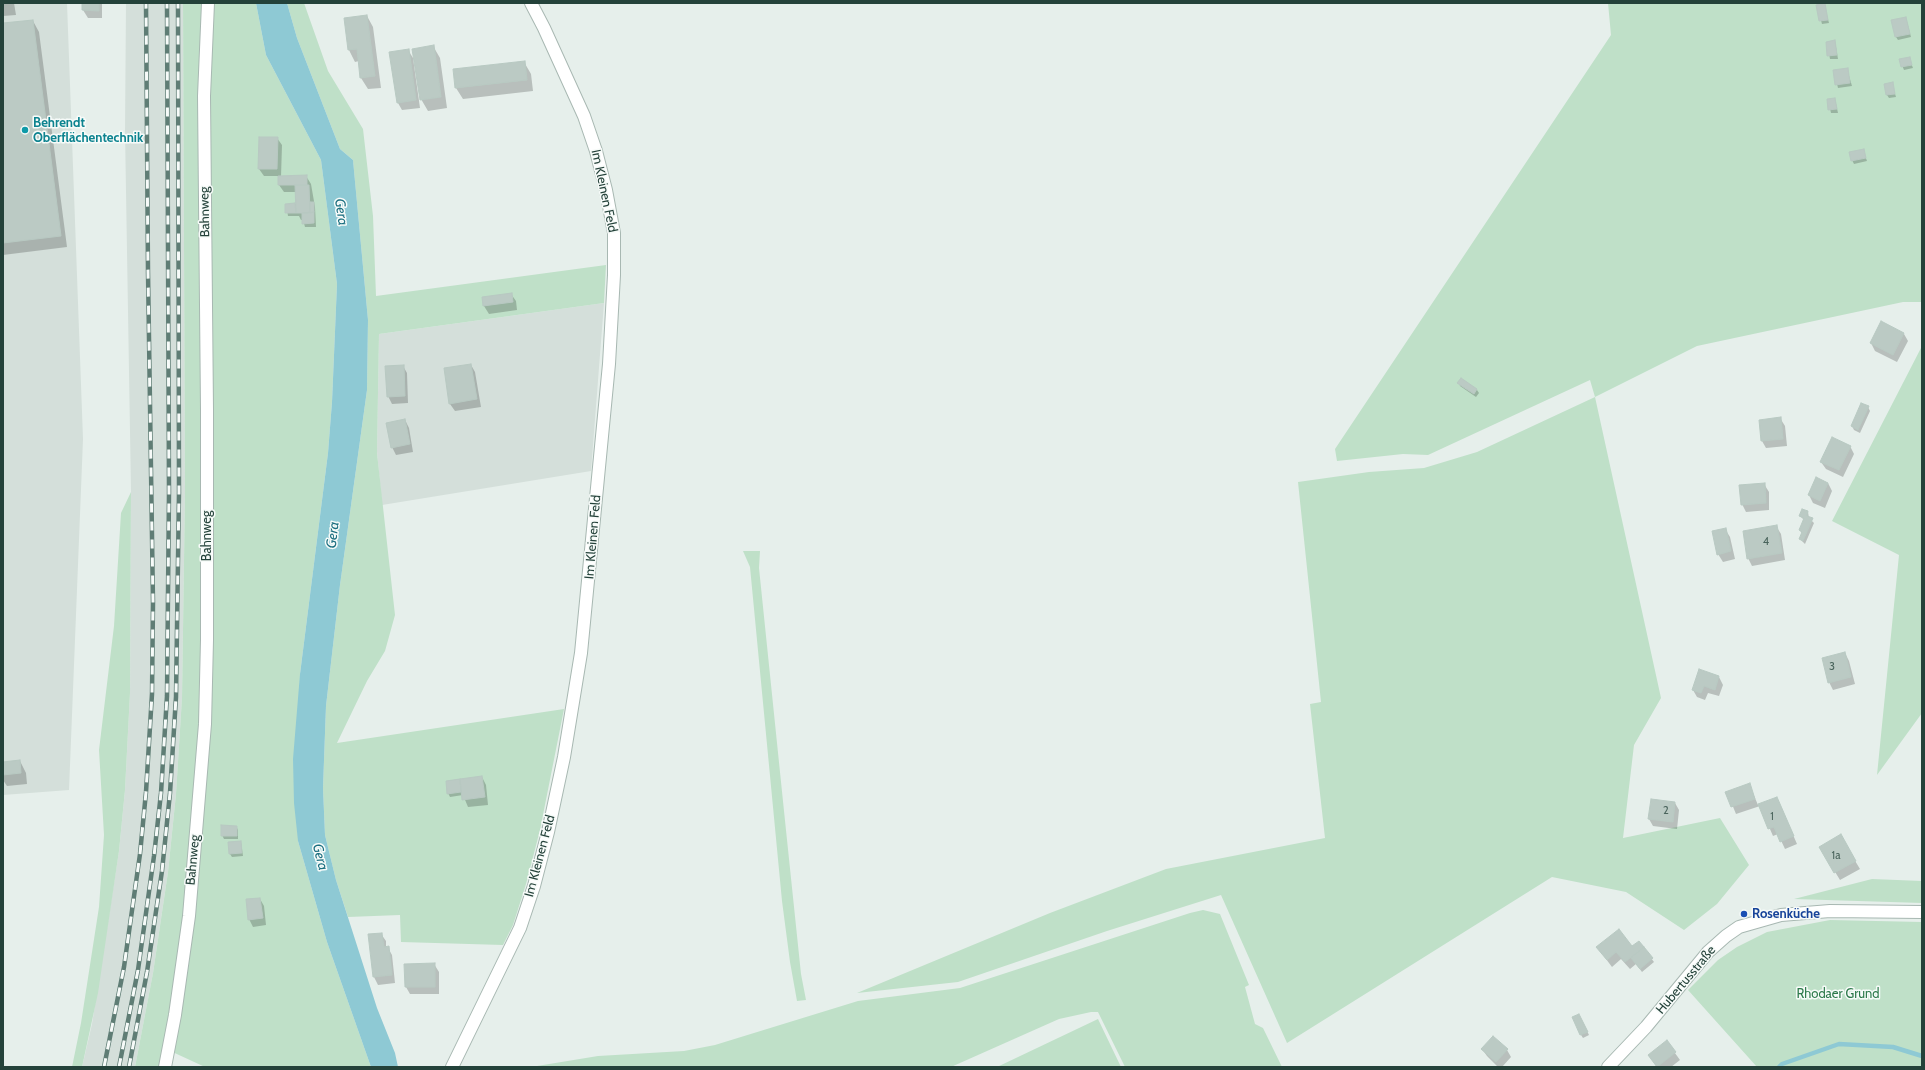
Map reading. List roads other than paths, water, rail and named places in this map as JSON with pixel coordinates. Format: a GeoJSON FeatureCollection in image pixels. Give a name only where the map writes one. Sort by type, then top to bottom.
{"type":"FeatureCollection","features":[{"type":"Feature","properties":{"kind":"street","name":"Bahnweg"},"geometry":{"type":"LineString","coordinates":[[165,1067],[175,1015],[189,916],[205,724],[207,640],[207,402],[204,96],[208,3]]}},
{"type":"Feature","properties":{"kind":"street","name":"Im Kleinen Feld"},"geometry":{"type":"LineString","coordinates":[[452,1066],[520,928],[534,886],[564,757],[581,653],[609,364],[614,275],[614,233],[606,190],[596,151],[584,116],[531,3]]}},
{"type":"Feature","properties":{"kind":"street","name":"Hubertusstraße"},"geometry":{"type":"LineString","coordinates":[[1608,1067],[1646,1027],[1708,952],[1726,936],[1739,928],[1781,915],[1830,911],[1922,912]]}},
{"type":"Feature","properties":{"kind":"water","name":"Gera"},"geometry":{"type":"Polygon","coordinates":[[[256,3],[287,3],[297,38],[340,149],[353,160],[368,320],[367,390],[340,585],[326,706],[323,788],[325,835],[336,880],[377,1008],[395,1053],[398,1067],[371,1067],[327,942],[298,841],[294,803],[293,759],[300,674],[328,453],[332,402],[337,284],[321,160],[266,55],[256,3]]]}},
{"type":"Feature","properties":{"kind":"waterway"},"geometry":{"type":"LineString","coordinates":[[1779,1067],[1782,1064],[1839,1044],[1893,1047],[1922,1056]]}},
{"type":"Feature","properties":{"kind":"railway"},"geometry":{"type":"LineString","coordinates":[[104,1067],[124,967],[140,854],[146,792],[152,694],[153,602],[146,3]]}},
{"type":"Feature","properties":{"kind":"railway"},"geometry":{"type":"LineString","coordinates":[[119,1067],[138,970],[154,856],[161,793],[167,696],[169,492],[167,3]]}},
{"type":"Feature","properties":{"kind":"railway"},"geometry":{"type":"LineString","coordinates":[[129,1067],[147,972],[162,871],[170,793],[176,697],[179,492],[178,3]]}},
{"type":"Feature","properties":{"kind":"place","name":"Behrendt Oberflächentechnik"},"geometry":{"type":"Point","coordinates":[25,130]}},
{"type":"Feature","properties":{"kind":"place","name":"Rosenküche"},"geometry":{"type":"Point","coordinates":[1744,914]}},
{"type":"Feature","properties":{"kind":"park label","name":"Rhodaer Grund"},"geometry":{"type":"Point","coordinates":[1838,994]}}]}
